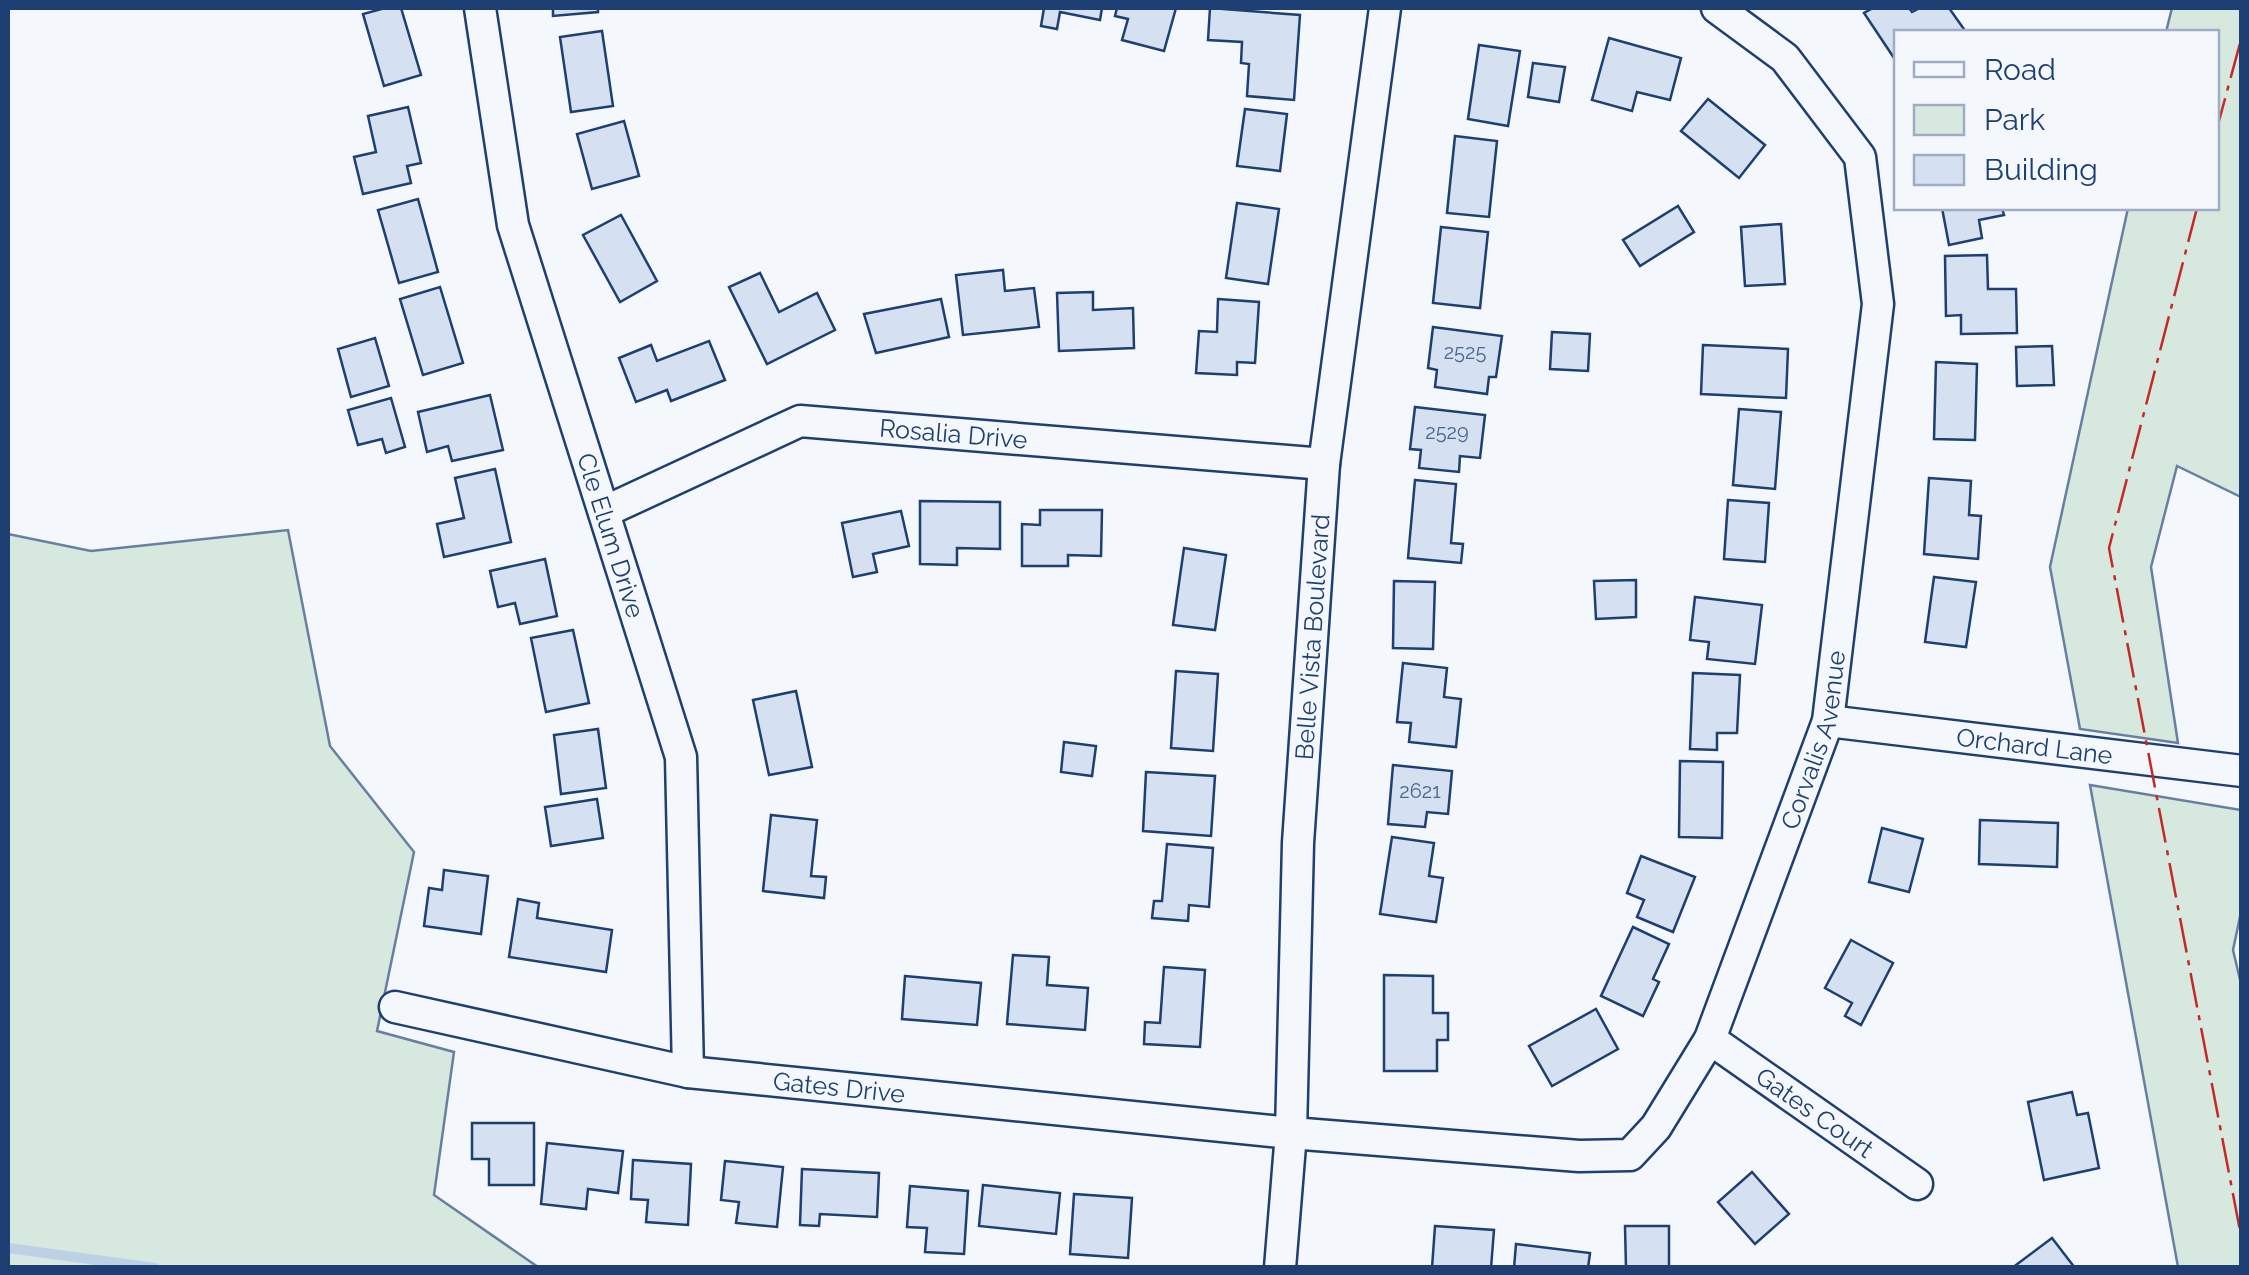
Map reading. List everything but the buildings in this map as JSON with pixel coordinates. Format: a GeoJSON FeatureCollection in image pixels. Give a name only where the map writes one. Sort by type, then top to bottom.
{"type":"FeatureCollection","features":[{"type":"Feature","properties":{"kind":"street","name":"Cle Elum Drive"},"geometry":{"type":"LineString","coordinates":[[480,8],[513,225],[680,756],[688,1072]]}},
{"type":"Feature","properties":{"kind":"street","name":"Belle Vista Boulevard"},"geometry":{"type":"LineString","coordinates":[[1280,1268],[1292,1132],[1298,843],[1324,464],[1385,8]]}},
{"type":"Feature","properties":{"kind":"street","name":"Corvalis Avenue"},"geometry":{"type":"LineString","coordinates":[[1292,1132],[1580,1156],[1630,1155],[1656,1127],[1710,1039],[1828,722],[1878,304],[1860,156],[1785,58],[1717,8]]}},
{"type":"Feature","properties":{"kind":"street","name":"Rosalia Drive"},"geometry":{"type":"LineString","coordinates":[[604,512],[800,420],[1324,464]]}},
{"type":"Feature","properties":{"kind":"street","name":"Orchard Lane"},"geometry":{"type":"LineString","coordinates":[[1828,722],[2242,771]]}},
{"type":"Feature","properties":{"kind":"street","name":"Gates Drive"},"geometry":{"type":"LineString","coordinates":[[395,1007],[688,1072],[1292,1132]]}},
{"type":"Feature","properties":{"kind":"street","name":"Gates Court"},"geometry":{"type":"LineString","coordinates":[[1710,1039],[1917,1184]]}},
{"type":"Feature","properties":{"kind":"green space"},"geometry":{"type":"Polygon","coordinates":[[[2172,8],[2242,8],[2241,497],[2177,466],[2151,567],[2178,743],[2080,729],[2050,567],[2128,210],[2219,210],[2219,30],[2166,30],[2172,8]]]}},
{"type":"Feature","properties":{"kind":"green space"},"geometry":{"type":"Polygon","coordinates":[[[288,530],[330,746],[414,852],[377,1031],[454,1052],[434,1195],[538,1267],[8,1267],[8,534],[91,551],[288,530]]]}},
{"type":"Feature","properties":{"kind":"green space"},"geometry":{"type":"Polygon","coordinates":[[[2090,785],[2241,810],[2241,912],[2233,950],[2242,988],[2241,1267],[2178,1267],[2090,785]]]}},
{"type":"Feature","properties":{"kind":"waterway"},"geometry":{"type":"LineString","coordinates":[[8,1248],[155,1268]]}},
{"type":"Feature","properties":{"kind":"power"},"geometry":{"type":"LineString","coordinates":[[2219,121],[2242,36]]}},
{"type":"Feature","properties":{"kind":"power"},"geometry":{"type":"LineString","coordinates":[[2196,210],[2109,548],[2242,1241]]}}]}
